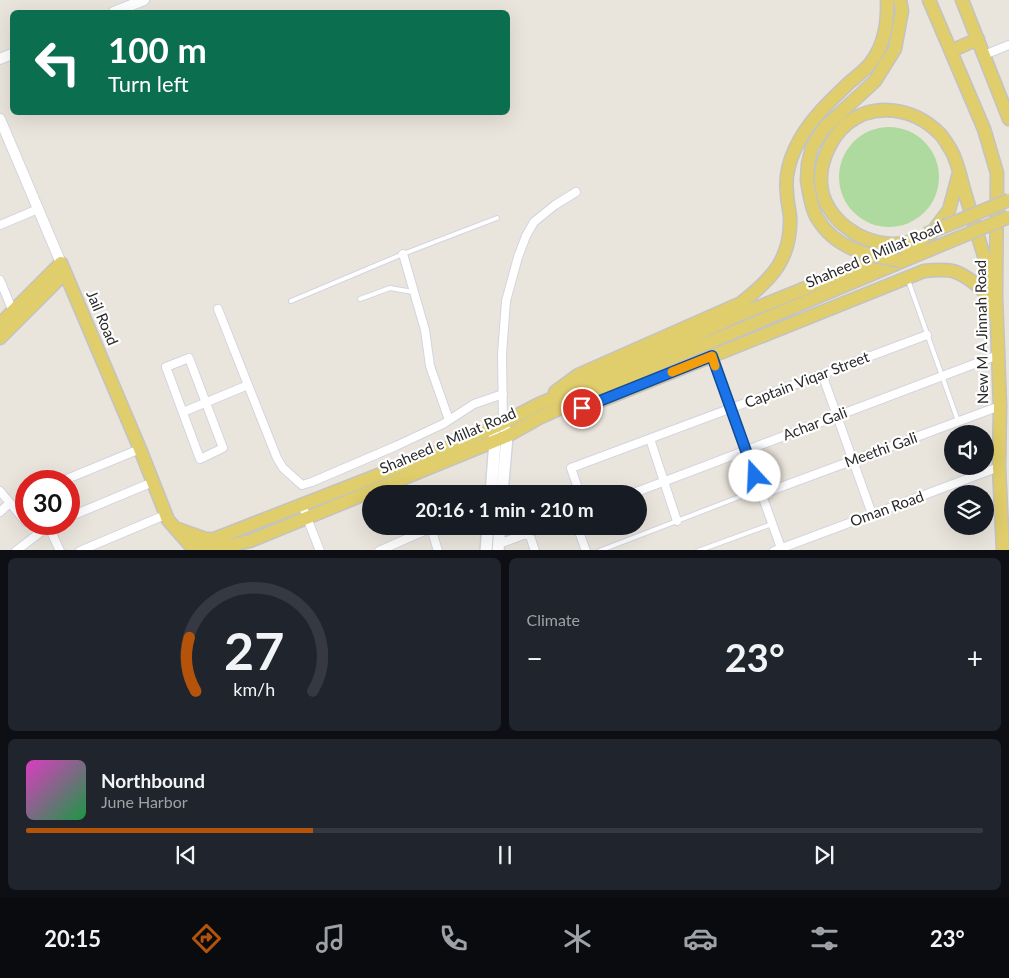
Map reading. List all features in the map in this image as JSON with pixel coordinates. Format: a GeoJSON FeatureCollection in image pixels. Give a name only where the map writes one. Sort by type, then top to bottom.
{"type":"FeatureCollection","features":[{"type":"Feature","properties":{"kind":"main road"},"geometry":{"type":"LineString","coordinates":[[538,411],[578,375],[741,303],[764,283],[786,254],[790,236],[790,214],[786,191],[788,172],[794,149],[805,129],[822,110],[872,63],[882,43],[888,15],[887,0]]}},
{"type":"Feature","properties":{"kind":"main road"},"geometry":{"type":"LineString","coordinates":[[900,0],[902,11],[895,48],[875,81],[824,128],[812,146],[807,180],[816,217],[828,232],[862,253],[901,261]]}},
{"type":"Feature","properties":{"kind":"main road","name":"New M A Jinnah Road"},"geometry":{"type":"LineString","coordinates":[[929,0],[984,129],[997,172],[996,296],[1000,406],[999,467],[1003,550]]}},
{"type":"Feature","properties":{"kind":"main road"},"geometry":{"type":"LineString","coordinates":[[962,0],[1009,118]]}},
{"type":"Feature","properties":{"kind":"main road"},"geometry":{"type":"LineString","coordinates":[[952,51],[978,39]]}},
{"type":"Feature","properties":{"kind":"main road","name":"Shaheed e Millat Road"},"geometry":{"type":"LineString","coordinates":[[996,296],[959,173],[952,152],[938,132],[904,111],[882,109],[864,114],[847,124],[833,140],[824,161],[821,176],[822,192],[832,212],[842,224],[865,239],[897,245],[926,234],[1009,200]]}},
{"type":"Feature","properties":{"kind":"main road"},"geometry":{"type":"LineString","coordinates":[[502,485],[502,429],[734,317],[927,239],[949,210],[959,173]]}},
{"type":"Feature","properties":{"kind":"main road","name":"Shaheed e Millat Road"},"geometry":{"type":"LineString","coordinates":[[538,411],[699,348],[901,261],[1009,217]]}},
{"type":"Feature","properties":{"kind":"main road"},"geometry":{"type":"LineString","coordinates":[[0,338],[15,316],[63,268]]}},
{"type":"Feature","properties":{"kind":"main road","name":"Jail Road"},"geometry":{"type":"LineString","coordinates":[[63,268],[140,449],[165,514],[175,528]]}},
{"type":"Feature","properties":{"kind":"main road"},"geometry":{"type":"LineString","coordinates":[[538,411],[550,422],[924,271],[952,271],[965,277],[978,287],[991,302],[998,334]]}},
{"type":"Feature","properties":{"kind":"main road"},"geometry":{"type":"LineString","coordinates":[[0,324],[15,316]]}},
{"type":"Feature","properties":{"kind":"main road","name":"Shaheed e Millat Road"},"geometry":{"type":"LineString","coordinates":[[199,548],[210,550],[250,540],[495,441],[502,429]]}},
{"type":"Feature","properties":{"kind":"main road","name":"Shaheed e Millat Road"},"geometry":{"type":"LineString","coordinates":[[175,528],[206,539],[214,539],[450,447],[502,429]]}},
{"type":"Feature","properties":{"kind":"main road"},"geometry":{"type":"LineString","coordinates":[[492,485],[495,441]]}},
{"type":"Feature","properties":{"kind":"main road"},"geometry":{"type":"LineString","coordinates":[[175,528],[189,544],[199,548]]}},
{"type":"Feature","properties":{"kind":"main road"},"geometry":{"type":"LineString","coordinates":[[486,550],[487,535]]}},
{"type":"Feature","properties":{"kind":"street"},"geometry":{"type":"LineString","coordinates":[[119,10],[144,0]]}},
{"type":"Feature","properties":{"kind":"street"},"geometry":{"type":"LineString","coordinates":[[984,55],[1009,45]]}},
{"type":"Feature","properties":{"kind":"street","name":"Jail Road"},"geometry":{"type":"LineString","coordinates":[[0,119],[4,139],[38,209],[63,268]]}},
{"type":"Feature","properties":{"kind":"street"},"geometry":{"type":"LineString","coordinates":[[502,429],[502,354],[506,301],[518,257],[534,222],[541,215],[576,192]]}},
{"type":"Feature","properties":{"kind":"street"},"geometry":{"type":"LineString","coordinates":[[0,225],[38,209]]}},
{"type":"Feature","properties":{"kind":"street"},"geometry":{"type":"LineString","coordinates":[[403,254],[425,330],[430,366],[449,420]]}},
{"type":"Feature","properties":{"kind":"street"},"geometry":{"type":"LineString","coordinates":[[0,280],[15,316]]}},
{"type":"Feature","properties":{"kind":"street"},"geometry":{"type":"LineString","coordinates":[[218,309],[277,458],[283,468],[302,485],[396,446],[449,420],[474,404],[503,394]]}},
{"type":"Feature","properties":{"kind":"street","name":"Captain Viqar Street"},"geometry":{"type":"LineString","coordinates":[[577,485],[571,468],[927,334]]}},
{"type":"Feature","properties":{"kind":"street","name":"Achar Gali"},"geometry":{"type":"LineString","coordinates":[[647,488],[998,355]]}},
{"type":"Feature","properties":{"kind":"street"},"geometry":{"type":"LineString","coordinates":[[712,356],[772,524],[778,549]]}},
{"type":"Feature","properties":{"kind":"street"},"geometry":{"type":"LineString","coordinates":[[189,358],[207,403],[223,448],[200,459],[166,367],[189,358]]}},
{"type":"Feature","properties":{"kind":"street"},"geometry":{"type":"LineString","coordinates":[[822,374],[872,514]]}},
{"type":"Feature","properties":{"kind":"street"},"geometry":{"type":"LineString","coordinates":[[183,412],[248,385]]}},
{"type":"Feature","properties":{"kind":"street","name":"Meethi Gali"},"geometry":{"type":"LineString","coordinates":[[761,492],[853,461],[1000,406]]}},
{"type":"Feature","properties":{"kind":"street"},"geometry":{"type":"LineString","coordinates":[[650,439],[677,521]]}},
{"type":"Feature","properties":{"kind":"street"},"geometry":{"type":"LineString","coordinates":[[80,474],[140,449]]}},
{"type":"Feature","properties":{"kind":"street","name":"Oman Road"},"geometry":{"type":"LineString","coordinates":[[778,549],[999,467]]}},
{"type":"Feature","properties":{"kind":"street"},"geometry":{"type":"LineString","coordinates":[[80,512],[153,482]]}},
{"type":"Feature","properties":{"kind":"street"},"geometry":{"type":"LineString","coordinates":[[0,490],[15,509]]}},
{"type":"Feature","properties":{"kind":"street"},"geometry":{"type":"LineString","coordinates":[[0,512],[10,503]]}},
{"type":"Feature","properties":{"kind":"street"},"geometry":{"type":"LineString","coordinates":[[302,505],[320,550]]}},
{"type":"Feature","properties":{"kind":"street"},"geometry":{"type":"LineString","coordinates":[[80,550],[165,514]]}},
{"type":"Feature","properties":{"kind":"street"},"geometry":{"type":"LineString","coordinates":[[381,550],[431,528],[438,550]]}},
{"type":"Feature","properties":{"kind":"street"},"geometry":{"type":"LineString","coordinates":[[16,550],[36,535]]}},
{"type":"Feature","properties":{"kind":"street"},"geometry":{"type":"LineString","coordinates":[[54,535],[60,550]]}},
{"type":"Feature","properties":{"kind":"street"},"geometry":{"type":"LineString","coordinates":[[499,547],[525,535]]}},
{"type":"Feature","properties":{"kind":"street"},"geometry":{"type":"LineString","coordinates":[[530,535],[535,550]]}},
{"type":"Feature","properties":{"kind":"street"},"geometry":{"type":"LineString","coordinates":[[580,535],[586,550]]}},
{"type":"Feature","properties":{"kind":"street"},"geometry":{"type":"LineString","coordinates":[[181,550],[199,548]]}},
{"type":"Feature","properties":{"kind":"lane"},"geometry":{"type":"LineString","coordinates":[[291,301],[403,254],[497,218]]}},
{"type":"Feature","properties":{"kind":"lane"},"geometry":{"type":"LineString","coordinates":[[908,278],[958,421]]}},
{"type":"Feature","properties":{"kind":"lane"},"geometry":{"type":"LineString","coordinates":[[360,299],[390,288],[415,293]]}},
{"type":"Feature","properties":{"kind":"lane","name":"Meethi Gali"},"geometry":{"type":"LineString","coordinates":[[599,550],[761,492]]}},
{"type":"Feature","properties":{"kind":"lane"},"geometry":{"type":"LineString","coordinates":[[698,550],[772,524]]}},
{"type":"Feature","properties":{"kind":"green space"},"geometry":{"type":"Polygon","coordinates":[[[889,127],[899,128],[917,135],[931,149],[938,167],[938,187],[931,205],[917,219],[899,226],[889,227],[879,226],[861,219],[847,205],[840,187],[839,177],[840,167],[847,149],[861,135],[879,128],[889,127]]]}},
{"type":"Feature","properties":{"kind":"slow traffic"},"geometry":{"type":"LineString","coordinates":[[672,372],[712,356],[715,366]]}},
{"type":"Feature","properties":{"kind":"route"},"geometry":{"type":"LineString","coordinates":[[582,408],[712,356],[755,476]]}}]}
